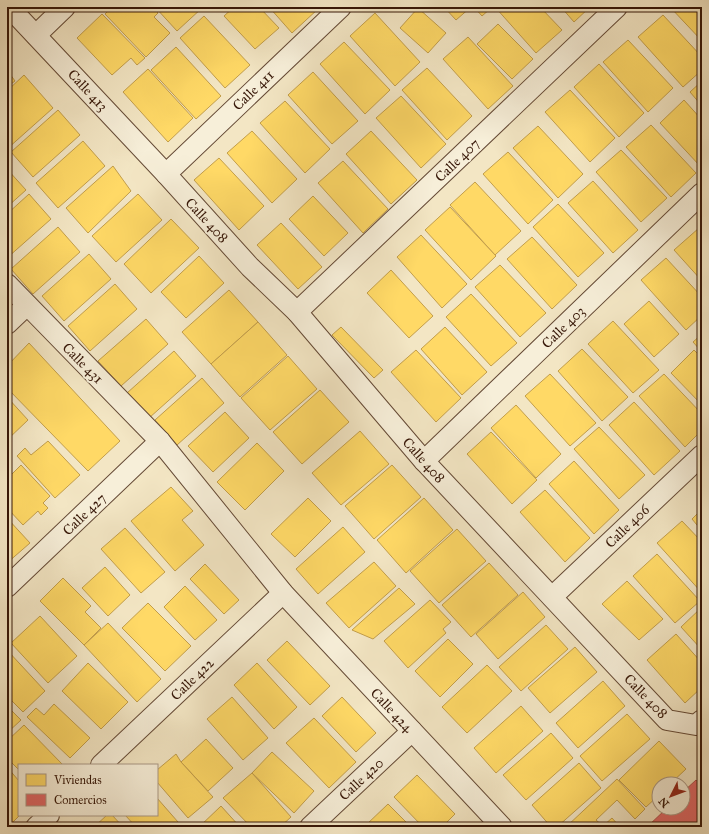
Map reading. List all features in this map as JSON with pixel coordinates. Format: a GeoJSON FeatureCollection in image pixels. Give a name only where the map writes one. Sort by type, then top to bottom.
{"type":"FeatureCollection","features":[{"type":"Feature","properties":{"kind":"street","name":"Calle 413"},"geometry":{"type":"LineString","coordinates":[[9,7],[166,174]]}},
{"type":"Feature","properties":{"kind":"street"},"geometry":{"type":"LineString","coordinates":[[36,35],[65,7]]}},
{"type":"Feature","properties":{"kind":"street","name":"Calle 411"},"geometry":{"type":"LineString","coordinates":[[166,174],[340,7]]}},
{"type":"Feature","properties":{"kind":"street","name":"Calle 407"},"geometry":{"type":"LineString","coordinates":[[298,312],[617,7]]}},
{"type":"Feature","properties":{"kind":"street","name":"Calle 408"},"geometry":{"type":"LineString","coordinates":[[166,174],[250,267],[298,312],[424,461],[667,720],[699,723]]}},
{"type":"Feature","properties":{"kind":"street","name":"Calle 403"},"geometry":{"type":"LineString","coordinates":[[424,461],[702,193]]}},
{"type":"Feature","properties":{"kind":"street","name":"Calle 431"},"geometry":{"type":"LineString","coordinates":[[7,284],[160,441],[283,593]]}},
{"type":"Feature","properties":{"kind":"street"},"geometry":{"type":"LineString","coordinates":[[7,324],[27,305]]}},
{"type":"Feature","properties":{"kind":"street","name":"Calle 427"},"geometry":{"type":"LineString","coordinates":[[7,587],[160,441]]}},
{"type":"Feature","properties":{"kind":"street","name":"Calle 406"},"geometry":{"type":"LineString","coordinates":[[552,597],[702,455]]}},
{"type":"Feature","properties":{"kind":"street","name":"Calle 424"},"geometry":{"type":"LineString","coordinates":[[283,593],[502,827]]}},
{"type":"Feature","properties":{"kind":"street","name":"Calle 422"},"geometry":{"type":"LineString","coordinates":[[102,764],[283,593]]}},
{"type":"Feature","properties":{"kind":"street","name":"Calle 420"},"geometry":{"type":"LineString","coordinates":[[310,827],[412,731]]}},
{"type":"Feature","properties":{"kind":"street"},"geometry":{"type":"LineString","coordinates":[[36,827],[48,816]]}},
{"type":"Feature","properties":{"kind":"building: Viviendas"},"geometry":{"type":"Polygon","coordinates":[[[30,7],[39,7],[34,12],[30,7]]]}},
{"type":"Feature","properties":{"kind":"building: Viviendas"},"geometry":{"type":"Polygon","coordinates":[[[112,7],[153,7],[158,13],[154,17],[170,33],[146,57],[105,14],[112,7]]]}},
{"type":"Feature","properties":{"kind":"building: Viviendas"},"geometry":{"type":"Polygon","coordinates":[[[155,7],[202,7],[202,8],[177,31],[155,7]]]}},
{"type":"Feature","properties":{"kind":"building: Viviendas"},"geometry":{"type":"Polygon","coordinates":[[[234,7],[259,7],[279,28],[255,49],[224,16],[234,7]]]}},
{"type":"Feature","properties":{"kind":"building: Viviendas"},"geometry":{"type":"Polygon","coordinates":[[[269,7],[316,7],[318,9],[292,33],[269,7]]]}},
{"type":"Feature","properties":{"kind":"building: Viviendas"},"geometry":{"type":"Polygon","coordinates":[[[444,7],[471,7],[456,20],[444,7]]]}},
{"type":"Feature","properties":{"kind":"building: Viviendas"},"geometry":{"type":"Polygon","coordinates":[[[474,7],[490,7],[491,8],[482,16],[474,7]]]}},
{"type":"Feature","properties":{"kind":"building: Viviendas"},"geometry":{"type":"Polygon","coordinates":[[[495,7],[540,7],[562,30],[536,53],[495,7]]]}},
{"type":"Feature","properties":{"kind":"building: Viviendas"},"geometry":{"type":"Polygon","coordinates":[[[561,7],[590,7],[574,22],[561,7]]]}},
{"type":"Feature","properties":{"kind":"building: Viviendas"},"geometry":{"type":"Polygon","coordinates":[[[670,7],[702,7],[702,41],[670,7]]]}},
{"type":"Feature","properties":{"kind":"building: Viviendas"},"geometry":{"type":"Polygon","coordinates":[[[418,8],[446,33],[428,53],[400,28],[418,8]]]}},
{"type":"Feature","properties":{"kind":"building: Viviendas"},"geometry":{"type":"Polygon","coordinates":[[[375,13],[420,62],[395,86],[350,36],[375,13]]]}},
{"type":"Feature","properties":{"kind":"building: Viviendas"},"geometry":{"type":"Polygon","coordinates":[[[102,14],[145,58],[137,65],[131,58],[112,75],[77,38],[102,14]]]}},
{"type":"Feature","properties":{"kind":"building: Viviendas"},"geometry":{"type":"Polygon","coordinates":[[[663,15],[702,57],[702,70],[683,87],[638,37],[663,15]]]}},
{"type":"Feature","properties":{"kind":"building: Viviendas"},"geometry":{"type":"Polygon","coordinates":[[[204,16],[250,65],[225,88],[180,38],[204,16]]]}},
{"type":"Feature","properties":{"kind":"building: Viviendas"},"geometry":{"type":"Polygon","coordinates":[[[498,24],[533,59],[512,79],[477,44],[498,24]]]}},
{"type":"Feature","properties":{"kind":"building: Viviendas"},"geometry":{"type":"Polygon","coordinates":[[[468,37],[513,86],[488,109],[443,59],[468,37]]]}},
{"type":"Feature","properties":{"kind":"building: Viviendas"},"geometry":{"type":"Polygon","coordinates":[[[628,40],[673,88],[648,112],[603,62],[628,40]]]}},
{"type":"Feature","properties":{"kind":"building: Viviendas"},"geometry":{"type":"Polygon","coordinates":[[[344,42],[390,90],[365,114],[320,64],[344,42]]]}},
{"type":"Feature","properties":{"kind":"building: Viviendas"},"geometry":{"type":"Polygon","coordinates":[[[176,47],[221,96],[196,119],[151,70],[176,47]]]}},
{"type":"Feature","properties":{"kind":"building: Viviendas"},"geometry":{"type":"Polygon","coordinates":[[[599,64],[644,113],[619,137],[574,87],[599,64]]]}},
{"type":"Feature","properties":{"kind":"building: Viviendas"},"geometry":{"type":"Polygon","coordinates":[[[427,68],[472,116],[447,140],[402,90],[427,68]]]}},
{"type":"Feature","properties":{"kind":"building: Viviendas"},"geometry":{"type":"Polygon","coordinates":[[[148,69],[193,118],[168,142],[123,92],[148,69]]]}},
{"type":"Feature","properties":{"kind":"building: Viviendas"},"geometry":{"type":"Polygon","coordinates":[[[7,70],[15,81],[7,87],[7,70]]]}},
{"type":"Feature","properties":{"kind":"building: Viviendas"},"geometry":{"type":"Polygon","coordinates":[[[313,72],[358,121],[332,144],[288,95],[313,72]]]}},
{"type":"Feature","properties":{"kind":"building: Viviendas"},"geometry":{"type":"Polygon","coordinates":[[[24,75],[53,108],[7,149],[7,91],[24,75]]]}},
{"type":"Feature","properties":{"kind":"building: Viviendas"},"geometry":{"type":"Polygon","coordinates":[[[702,81],[702,106],[690,92],[702,81]]]}},
{"type":"Feature","properties":{"kind":"building: Viviendas"},"geometry":{"type":"Polygon","coordinates":[[[570,90],[615,138],[590,162],[545,112],[570,90]]]}},
{"type":"Feature","properties":{"kind":"building: Viviendas"},"geometry":{"type":"Polygon","coordinates":[[[401,96],[446,144],[421,168],[376,118],[401,96]]]}},
{"type":"Feature","properties":{"kind":"building: Viviendas"},"geometry":{"type":"Polygon","coordinates":[[[684,100],[702,120],[702,165],[700,166],[660,123],[684,100]]]}},
{"type":"Feature","properties":{"kind":"building: Viviendas"},"geometry":{"type":"Polygon","coordinates":[[[285,101],[330,149],[305,173],[260,123],[285,101]]]}},
{"type":"Feature","properties":{"kind":"building: Viviendas"},"geometry":{"type":"Polygon","coordinates":[[[58,110],[80,135],[33,177],[11,152],[58,110]]]}},
{"type":"Feature","properties":{"kind":"building: Viviendas"},"geometry":{"type":"Polygon","coordinates":[[[651,125],[696,173],[671,197],[626,147],[651,125]]]}},
{"type":"Feature","properties":{"kind":"building: Viviendas"},"geometry":{"type":"Polygon","coordinates":[[[538,126],[583,174],[558,198],[513,148],[538,126]]]}},
{"type":"Feature","properties":{"kind":"building: Viviendas"},"geometry":{"type":"Polygon","coordinates":[[[252,131],[297,179],[272,203],[227,153],[252,131]]]}},
{"type":"Feature","properties":{"kind":"building: Viviendas"},"geometry":{"type":"Polygon","coordinates":[[[371,131],[417,180],[391,204],[346,154],[371,131]]]}},
{"type":"Feature","properties":{"kind":"building: Viviendas"},"geometry":{"type":"Polygon","coordinates":[[[83,141],[105,166],[58,208],[36,183],[83,141]]]}},
{"type":"Feature","properties":{"kind":"building: Viviendas"},"geometry":{"type":"Polygon","coordinates":[[[621,150],[667,198],[641,222],[596,172],[621,150]]]}},
{"type":"Feature","properties":{"kind":"building: Viviendas"},"geometry":{"type":"Polygon","coordinates":[[[508,152],[553,200],[528,224],[483,174],[508,152]]]}},
{"type":"Feature","properties":{"kind":"building: Viviendas"},"geometry":{"type":"Polygon","coordinates":[[[219,158],[264,206],[239,230],[194,180],[219,158]]]}},
{"type":"Feature","properties":{"kind":"building: Viviendas"},"geometry":{"type":"Polygon","coordinates":[[[343,161],[388,209],[363,233],[318,183],[343,161]]]}},
{"type":"Feature","properties":{"kind":"building: Viviendas"},"geometry":{"type":"Polygon","coordinates":[[[113,166],[131,191],[88,233],[66,208],[113,166]]]}},
{"type":"Feature","properties":{"kind":"building: Viviendas"},"geometry":{"type":"Polygon","coordinates":[[[7,169],[26,190],[7,207],[7,169]]]}},
{"type":"Feature","properties":{"kind":"building: Viviendas"},"geometry":{"type":"Polygon","coordinates":[[[593,181],[638,230],[613,253],[568,203],[593,181]]]}},
{"type":"Feature","properties":{"kind":"building: Viviendas"},"geometry":{"type":"Polygon","coordinates":[[[475,182],[521,231],[495,255],[450,205],[475,182]]]}},
{"type":"Feature","properties":{"kind":"building: Viviendas"},"geometry":{"type":"Polygon","coordinates":[[[29,194],[51,219],[7,258],[7,214],[29,194]]]}},
{"type":"Feature","properties":{"kind":"building: Viviendas"},"geometry":{"type":"Polygon","coordinates":[[[138,194],[162,220],[116,262],[92,236],[138,194]]]}},
{"type":"Feature","properties":{"kind":"building: Viviendas"},"geometry":{"type":"Polygon","coordinates":[[[313,196],[348,233],[324,256],[289,219],[313,196]]]}},
{"type":"Feature","properties":{"kind":"building: Viviendas"},"geometry":{"type":"Polygon","coordinates":[[[558,204],[604,253],[578,277],[533,227],[558,204]]]}},
{"type":"Feature","properties":{"kind":"building: Viviendas"},"geometry":{"type":"Polygon","coordinates":[[[450,207],[496,256],[471,280],[425,230],[450,207]]]}},
{"type":"Feature","properties":{"kind":"building: Viviendas"},"geometry":{"type":"Polygon","coordinates":[[[171,219],[199,248],[151,293],[124,264],[171,219]]]}},
{"type":"Feature","properties":{"kind":"building: Viviendas"},"geometry":{"type":"Polygon","coordinates":[[[281,223],[322,267],[298,289],[257,245],[281,223]]]}},
{"type":"Feature","properties":{"kind":"building: Viviendas"},"geometry":{"type":"Polygon","coordinates":[[[58,227],[80,252],[33,294],[11,269],[58,227]]]}},
{"type":"Feature","properties":{"kind":"building: Viviendas"},"geometry":{"type":"Polygon","coordinates":[[[699,228],[702,232],[702,281],[674,250],[699,228]]]}},
{"type":"Feature","properties":{"kind":"building: Viviendas"},"geometry":{"type":"Polygon","coordinates":[[[421,235],[467,284],[442,308],[397,257],[421,235]]]}},
{"type":"Feature","properties":{"kind":"building: Viviendas"},"geometry":{"type":"Polygon","coordinates":[[[532,237],[577,285],[552,309],[507,259],[532,237]]]}},
{"type":"Feature","properties":{"kind":"building: Viviendas"},"geometry":{"type":"Polygon","coordinates":[[[89,254],[111,279],[64,321],[42,296],[89,254]]]}},
{"type":"Feature","properties":{"kind":"building: Viviendas"},"geometry":{"type":"Polygon","coordinates":[[[199,256],[224,283],[186,318],[161,292],[199,256]]]}},
{"type":"Feature","properties":{"kind":"building: Viviendas"},"geometry":{"type":"Polygon","coordinates":[[[666,258],[702,297],[702,315],[686,330],[641,280],[666,258]]]}},
{"type":"Feature","properties":{"kind":"building: Viviendas"},"geometry":{"type":"Polygon","coordinates":[[[500,265],[546,313],[520,337],[475,287],[500,265]]]}},
{"type":"Feature","properties":{"kind":"building: Viviendas"},"geometry":{"type":"Polygon","coordinates":[[[391,270],[433,316],[409,338],[367,293],[391,270]]]}},
{"type":"Feature","properties":{"kind":"building: Viviendas"},"geometry":{"type":"Polygon","coordinates":[[[115,284],[137,309],[90,351],[68,326],[115,284]]]}},
{"type":"Feature","properties":{"kind":"building: Viviendas"},"geometry":{"type":"Polygon","coordinates":[[[229,290],[258,322],[211,364],[182,332],[229,290]]]}},
{"type":"Feature","properties":{"kind":"building: Viviendas"},"geometry":{"type":"Polygon","coordinates":[[[471,294],[517,343],[491,366],[446,317],[471,294]]]}},
{"type":"Feature","properties":{"kind":"building: Viviendas"},"geometry":{"type":"Polygon","coordinates":[[[649,301],[679,334],[654,357],[624,324],[649,301]]]}},
{"type":"Feature","properties":{"kind":"building: Viviendas"},"geometry":{"type":"Polygon","coordinates":[[[146,319],[168,344],[121,386],[98,361],[146,319]]]}},
{"type":"Feature","properties":{"kind":"building: Viviendas"},"geometry":{"type":"Polygon","coordinates":[[[613,321],[659,370],[633,393],[588,344],[613,321]]]}},
{"type":"Feature","properties":{"kind":"building: Viviendas"},"geometry":{"type":"Polygon","coordinates":[[[258,322],[287,355],[240,397],[211,364],[258,322]]]}},
{"type":"Feature","properties":{"kind":"building: Viviendas"},"geometry":{"type":"Polygon","coordinates":[[[341,327],[383,370],[374,378],[332,335],[341,327]]]}},
{"type":"Feature","properties":{"kind":"building: Viviendas"},"geometry":{"type":"Polygon","coordinates":[[[445,327],[487,372],[462,395],[421,349],[445,327]]]}},
{"type":"Feature","properties":{"kind":"building: Viviendas"},"geometry":{"type":"Polygon","coordinates":[[[702,334],[702,352],[693,342],[702,334]]]}},
{"type":"Feature","properties":{"kind":"building: Viviendas"},"geometry":{"type":"Polygon","coordinates":[[[29,343],[120,441],[88,471],[7,388],[7,366],[29,343]]]}},
{"type":"Feature","properties":{"kind":"building: Viviendas"},"geometry":{"type":"Polygon","coordinates":[[[582,349],[628,397],[602,421],[558,371],[582,349]]]}},
{"type":"Feature","properties":{"kind":"building: Viviendas"},"geometry":{"type":"Polygon","coordinates":[[[416,350],[461,398],[436,422],[391,372],[416,350]]]}},
{"type":"Feature","properties":{"kind":"building: Viviendas"},"geometry":{"type":"Polygon","coordinates":[[[694,350],[702,358],[702,405],[671,373],[694,350]]]}},
{"type":"Feature","properties":{"kind":"building: Viviendas"},"geometry":{"type":"Polygon","coordinates":[[[174,351],[196,376],[149,418],[127,393],[174,351]]]}},
{"type":"Feature","properties":{"kind":"building: Viviendas"},"geometry":{"type":"Polygon","coordinates":[[[288,356],[317,389],[270,430],[241,398],[288,356]]]}},
{"type":"Feature","properties":{"kind":"building: Viviendas"},"geometry":{"type":"Polygon","coordinates":[[[550,374],[596,423],[570,446],[525,396],[550,374]]]}},
{"type":"Feature","properties":{"kind":"building: Viviendas"},"geometry":{"type":"Polygon","coordinates":[[[664,374],[702,414],[702,430],[685,447],[639,396],[664,374]]]}},
{"type":"Feature","properties":{"kind":"building: Viviendas"},"geometry":{"type":"Polygon","coordinates":[[[202,378],[224,403],[177,445],[155,420],[202,378]]]}},
{"type":"Feature","properties":{"kind":"building: Viviendas"},"geometry":{"type":"Polygon","coordinates":[[[320,390],[349,422],[302,464],[273,432],[320,390]]]}},
{"type":"Feature","properties":{"kind":"building: Viviendas"},"geometry":{"type":"Polygon","coordinates":[[[7,397],[28,420],[7,440],[7,397]]]}},
{"type":"Feature","properties":{"kind":"building: Viviendas"},"geometry":{"type":"Polygon","coordinates":[[[634,402],[680,451],[654,475],[609,425],[634,402]]]}},
{"type":"Feature","properties":{"kind":"building: Viviendas"},"geometry":{"type":"Polygon","coordinates":[[[516,405],[561,454],[536,478],[491,428],[516,405]]]}},
{"type":"Feature","properties":{"kind":"building: Viviendas"},"geometry":{"type":"Polygon","coordinates":[[[225,412],[249,438],[213,472],[188,446],[225,412]]]}},
{"type":"Feature","properties":{"kind":"building: Viviendas"},"geometry":{"type":"Polygon","coordinates":[[[599,427],[645,475],[619,499],[574,449],[599,427]]]}},
{"type":"Feature","properties":{"kind":"building: Viviendas"},"geometry":{"type":"Polygon","coordinates":[[[360,431],[389,464],[341,505],[312,473],[360,431]]]}},
{"type":"Feature","properties":{"kind":"building: Viviendas"},"geometry":{"type":"Polygon","coordinates":[[[491,432],[537,480],[512,504],[467,454],[491,432]]]}},
{"type":"Feature","properties":{"kind":"building: Viviendas"},"geometry":{"type":"Polygon","coordinates":[[[48,441],[80,475],[55,498],[17,456],[25,448],[31,455],[48,441]]]}},
{"type":"Feature","properties":{"kind":"building: Viviendas"},"geometry":{"type":"Polygon","coordinates":[[[257,443],[284,471],[245,510],[217,482],[257,443]]]}},
{"type":"Feature","properties":{"kind":"building: Viviendas"},"geometry":{"type":"Polygon","coordinates":[[[574,461],[619,510],[594,534],[549,484],[574,461]]]}},
{"type":"Feature","properties":{"kind":"building: Viviendas"},"geometry":{"type":"Polygon","coordinates":[[[21,465],[50,496],[43,503],[48,508],[41,515],[38,511],[23,525],[7,508],[7,479],[21,465]]]}},
{"type":"Feature","properties":{"kind":"building: Viviendas"},"geometry":{"type":"Polygon","coordinates":[[[392,465],[421,497],[374,539],[345,506],[392,465]]]}},
{"type":"Feature","properties":{"kind":"building: Viviendas"},"geometry":{"type":"Polygon","coordinates":[[[171,487],[193,511],[182,520],[204,545],[175,571],[131,521],[171,487]]]}},
{"type":"Feature","properties":{"kind":"building: Viviendas"},"geometry":{"type":"Polygon","coordinates":[[[545,490],[590,538],[565,562],[520,512],[545,490]]]}},
{"type":"Feature","properties":{"kind":"building: Viviendas"},"geometry":{"type":"Polygon","coordinates":[[[308,498],[331,521],[295,557],[271,534],[308,498]]]}},
{"type":"Feature","properties":{"kind":"building: Viviendas"},"geometry":{"type":"Polygon","coordinates":[[[424,498],[453,530],[406,573],[377,540],[424,498]]]}},
{"type":"Feature","properties":{"kind":"building: Viviendas"},"geometry":{"type":"Polygon","coordinates":[[[702,509],[702,531],[692,519],[702,509]]]}},
{"type":"Feature","properties":{"kind":"building: Viviendas"},"geometry":{"type":"Polygon","coordinates":[[[7,518],[30,543],[7,563],[7,518]]]}},
{"type":"Feature","properties":{"kind":"building: Viviendas"},"geometry":{"type":"Polygon","coordinates":[[[682,521],[702,542],[702,593],[657,543],[682,521]]]}},
{"type":"Feature","properties":{"kind":"building: Viviendas"},"geometry":{"type":"Polygon","coordinates":[[[343,527],[365,552],[318,594],[296,569],[343,527]]]}},
{"type":"Feature","properties":{"kind":"building: Viviendas"},"geometry":{"type":"Polygon","coordinates":[[[125,528],[165,572],[141,593],[101,549],[125,528]]]}},
{"type":"Feature","properties":{"kind":"building: Viviendas"},"geometry":{"type":"Polygon","coordinates":[[[457,529],[486,561],[439,603],[410,571],[457,529]]]}},
{"type":"Feature","properties":{"kind":"building: Viviendas"},"geometry":{"type":"Polygon","coordinates":[[[657,554],[700,601],[675,623],[633,576],[657,554]]]}},
{"type":"Feature","properties":{"kind":"building: Viviendas"},"geometry":{"type":"Polygon","coordinates":[[[374,562],[396,586],[349,628],[326,603],[374,562]]]}},
{"type":"Feature","properties":{"kind":"building: Viviendas"},"geometry":{"type":"Polygon","coordinates":[[[489,563],[518,595],[471,637],[442,605],[489,563]]]}},
{"type":"Feature","properties":{"kind":"building: Viviendas"},"geometry":{"type":"Polygon","coordinates":[[[205,564],[239,600],[224,614],[190,579],[205,564]]]}},
{"type":"Feature","properties":{"kind":"building: Viviendas"},"geometry":{"type":"Polygon","coordinates":[[[105,567],[130,595],[108,616],[82,588],[105,567]]]}},
{"type":"Feature","properties":{"kind":"building: Viviendas"},"geometry":{"type":"Polygon","coordinates":[[[63,578],[91,606],[85,612],[101,628],[84,645],[40,601],[63,578]]]}},
{"type":"Feature","properties":{"kind":"building: Viviendas"},"geometry":{"type":"Polygon","coordinates":[[[627,581],[663,619],[639,640],[602,604],[627,581]]]}},
{"type":"Feature","properties":{"kind":"building: Viviendas"},"geometry":{"type":"Polygon","coordinates":[[[185,586],[217,620],[195,640],[164,607],[185,586]]]}},
{"type":"Feature","properties":{"kind":"building: Viviendas"},"geometry":{"type":"Polygon","coordinates":[[[399,588],[415,604],[373,639],[352,630],[399,588]]]}},
{"type":"Feature","properties":{"kind":"building: Viviendas"},"geometry":{"type":"Polygon","coordinates":[[[523,592],[545,617],[498,659],[476,634],[523,592]]]}},
{"type":"Feature","properties":{"kind":"building: Viviendas"},"geometry":{"type":"Polygon","coordinates":[[[430,600],[451,622],[443,629],[446,633],[408,668],[384,641],[430,600]]]}},
{"type":"Feature","properties":{"kind":"building: Viviendas"},"geometry":{"type":"Polygon","coordinates":[[[148,603],[191,646],[165,671],[122,628],[148,603]]]}},
{"type":"Feature","properties":{"kind":"building: Viviendas"},"geometry":{"type":"Polygon","coordinates":[[[702,607],[702,650],[681,627],[702,607]]]}},
{"type":"Feature","properties":{"kind":"building: Viviendas"},"geometry":{"type":"Polygon","coordinates":[[[40,616],[77,656],[48,683],[11,643],[40,616]]]}},
{"type":"Feature","properties":{"kind":"building: Viviendas"},"geometry":{"type":"Polygon","coordinates":[[[108,623],[161,679],[137,702],[84,645],[108,623]]]}},
{"type":"Feature","properties":{"kind":"building: Viviendas"},"geometry":{"type":"Polygon","coordinates":[[[546,625],[568,649],[521,691],[499,667],[546,625]]]}},
{"type":"Feature","properties":{"kind":"building: Viviendas"},"geometry":{"type":"Polygon","coordinates":[[[676,634],[702,663],[702,687],[685,703],[647,660],[676,634]]]}},
{"type":"Feature","properties":{"kind":"building: Viviendas"},"geometry":{"type":"Polygon","coordinates":[[[448,639],[473,664],[440,697],[415,671],[448,639]]]}},
{"type":"Feature","properties":{"kind":"building: Viviendas"},"geometry":{"type":"Polygon","coordinates":[[[287,641],[330,686],[310,705],[267,660],[287,641]]]}},
{"type":"Feature","properties":{"kind":"building: Viviendas"},"geometry":{"type":"Polygon","coordinates":[[[575,647],[597,672],[550,713],[528,688],[575,647]]]}},
{"type":"Feature","properties":{"kind":"building: Viviendas"},"geometry":{"type":"Polygon","coordinates":[[[7,650],[45,691],[23,712],[7,696],[7,650]]]}},
{"type":"Feature","properties":{"kind":"building: Viviendas"},"geometry":{"type":"Polygon","coordinates":[[[88,663],[128,702],[101,729],[62,691],[88,663]]]}},
{"type":"Feature","properties":{"kind":"building: Viviendas"},"geometry":{"type":"Polygon","coordinates":[[[257,663],[297,707],[274,729],[234,685],[257,663]]]}},
{"type":"Feature","properties":{"kind":"building: Viviendas"},"geometry":{"type":"Polygon","coordinates":[[[487,665],[512,691],[467,733],[442,707],[487,665]]]}},
{"type":"Feature","properties":{"kind":"building: Viviendas"},"geometry":{"type":"Polygon","coordinates":[[[603,681],[625,706],[578,748],[556,723],[603,681]]]}},
{"type":"Feature","properties":{"kind":"building: Viviendas"},"geometry":{"type":"Polygon","coordinates":[[[232,697],[268,738],[243,760],[207,719],[232,697]]]}},
{"type":"Feature","properties":{"kind":"building: Viviendas"},"geometry":{"type":"Polygon","coordinates":[[[342,697],[376,733],[356,752],[322,716],[342,697]]]}},
{"type":"Feature","properties":{"kind":"building: Viviendas"},"geometry":{"type":"Polygon","coordinates":[[[54,704],[90,738],[70,758],[27,717],[36,708],[44,715],[54,704]]]}},
{"type":"Feature","properties":{"kind":"building: Viviendas"},"geometry":{"type":"Polygon","coordinates":[[[7,706],[21,720],[7,733],[7,706]]]}},
{"type":"Feature","properties":{"kind":"building: Viviendas"},"geometry":{"type":"Polygon","coordinates":[[[521,706],[543,731],[496,773],[474,748],[521,706]]]}},
{"type":"Feature","properties":{"kind":"building: Viviendas"},"geometry":{"type":"Polygon","coordinates":[[[627,714],[650,739],[602,781],[580,756],[627,714]]]}},
{"type":"Feature","properties":{"kind":"building: Viviendas"},"geometry":{"type":"Polygon","coordinates":[[[314,718],[356,762],[329,788],[286,743],[314,718]]]}},
{"type":"Feature","properties":{"kind":"building: Viviendas"},"geometry":{"type":"Polygon","coordinates":[[[24,725],[62,764],[18,764],[18,769],[7,758],[7,741],[24,725]]]}},
{"type":"Feature","properties":{"kind":"building: Viviendas"},"geometry":{"type":"Polygon","coordinates":[[[551,733],[573,758],[526,800],[503,775],[551,733]]]}},
{"type":"Feature","properties":{"kind":"building: Viviendas"},"geometry":{"type":"Polygon","coordinates":[[[206,739],[233,768],[208,791],[181,762],[206,739]]]}},
{"type":"Feature","properties":{"kind":"building: Viviendas"},"geometry":{"type":"Polygon","coordinates":[[[659,741],[686,769],[679,776],[651,776],[651,802],[646,807],[619,780],[659,741]]]}},
{"type":"Feature","properties":{"kind":"building: Viviendas"},"geometry":{"type":"Polygon","coordinates":[[[272,752],[314,791],[294,813],[252,773],[272,752]]]}},
{"type":"Feature","properties":{"kind":"building: Viviendas"},"geometry":{"type":"Polygon","coordinates":[[[176,754],[181,762],[213,797],[188,818],[158,783],[158,769],[176,754]]]}},
{"type":"Feature","properties":{"kind":"building: Viviendas"},"geometry":{"type":"Polygon","coordinates":[[[579,763],[601,788],[557,827],[551,827],[532,805],[579,763]]]}},
{"type":"Feature","properties":{"kind":"building: Viviendas"},"geometry":{"type":"Polygon","coordinates":[[[7,767],[18,780],[19,816],[12,823],[7,817],[7,767]]]}},
{"type":"Feature","properties":{"kind":"building: Viviendas"},"geometry":{"type":"Polygon","coordinates":[[[252,773],[291,817],[280,827],[251,827],[223,798],[252,773]]]}},
{"type":"Feature","properties":{"kind":"building: Viviendas"},"geometry":{"type":"Polygon","coordinates":[[[417,775],[455,814],[442,827],[423,827],[394,797],[417,775]]]}},
{"type":"Feature","properties":{"kind":"building: Viviendas"},"geometry":{"type":"Polygon","coordinates":[[[617,779],[645,809],[635,819],[617,800],[596,820],[603,826],[612,818],[620,827],[566,827],[617,779]]]}},
{"type":"Feature","properties":{"kind":"building: Viviendas"},"geometry":{"type":"Polygon","coordinates":[[[158,799],[178,822],[173,827],[136,827],[126,816],[158,816],[158,799]]]}},
{"type":"Feature","properties":{"kind":"building: Viviendas"},"geometry":{"type":"Polygon","coordinates":[[[388,804],[411,827],[367,827],[366,825],[388,804]]]}},
{"type":"Feature","properties":{"kind":"building: Viviendas"},"geometry":{"type":"Polygon","coordinates":[[[221,806],[240,827],[199,827],[221,806]]]}},
{"type":"Feature","properties":{"kind":"building: Viviendas"},"geometry":{"type":"Polygon","coordinates":[[[106,816],[113,816],[123,827],[94,827],[106,816]]]}},
{"type":"Feature","properties":{"kind":"building: Comercios"},"geometry":{"type":"Polygon","coordinates":[[[696,780],[702,786],[702,827],[647,827],[659,816],[691,816],[691,785],[696,780]]]}}]}
